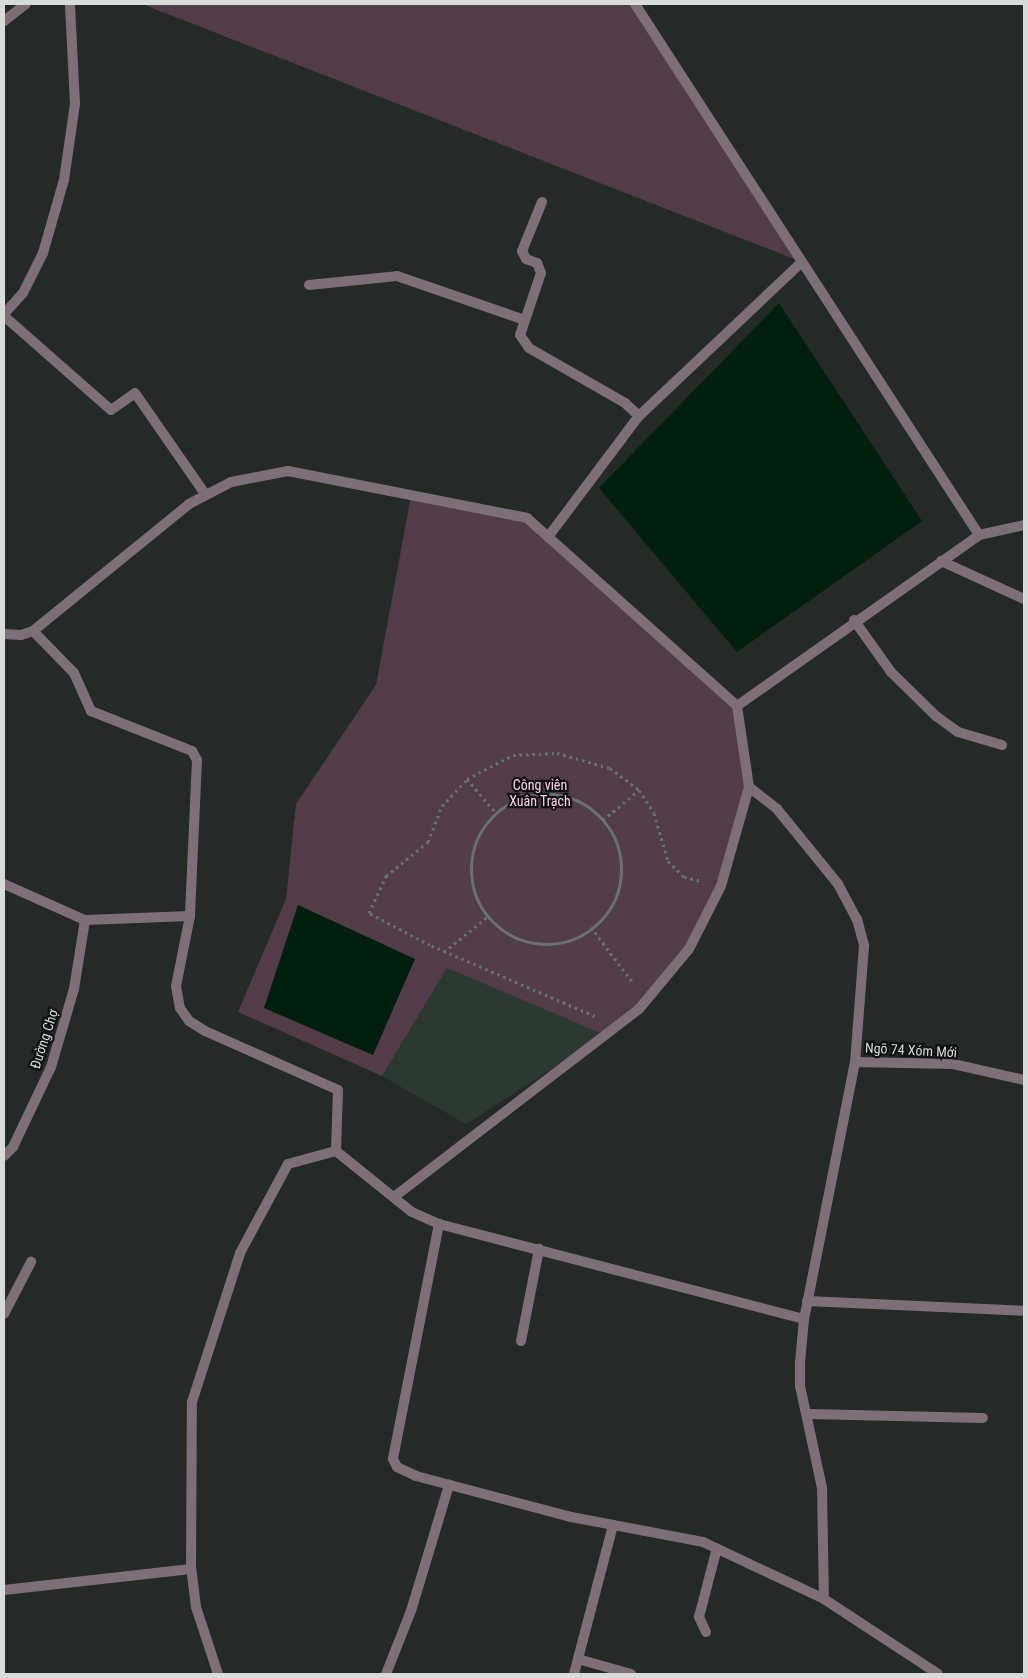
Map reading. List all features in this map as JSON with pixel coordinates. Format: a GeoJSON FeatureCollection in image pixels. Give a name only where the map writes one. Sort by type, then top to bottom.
{"type":"FeatureCollection","features":[{"type":"Feature","properties":{"kind":"street"},"geometry":{"type":"LineString","coordinates":[[4,21],[26,4]]}},
{"type":"Feature","properties":{"kind":"street"},"geometry":{"type":"LineString","coordinates":[[70,4],[75,104],[64,180],[43,253],[23,293],[4,315],[112,410],[135,393],[206,495]]}},
{"type":"Feature","properties":{"kind":"street"},"geometry":{"type":"LineString","coordinates":[[635,4],[979,535]]}},
{"type":"Feature","properties":{"kind":"street"},"geometry":{"type":"LineString","coordinates":[[542,202],[522,251],[526,259],[537,263],[541,274],[520,335],[529,348],[626,403],[639,416]]}},
{"type":"Feature","properties":{"kind":"street"},"geometry":{"type":"LineString","coordinates":[[548,537],[639,416],[802,262]]}},
{"type":"Feature","properties":{"kind":"street"},"geometry":{"type":"LineString","coordinates":[[310,285],[397,276],[447,289],[525,320]]}},
{"type":"Feature","properties":{"kind":"street"},"geometry":{"type":"LineString","coordinates":[[4,634],[21,636],[33,631],[158,527],[206,495],[258,474],[288,472],[526,518],[737,706],[749,787],[721,886],[689,949],[646,1000],[617,1026],[394,1198]]}},
{"type":"Feature","properties":{"kind":"street"},"geometry":{"type":"LineString","coordinates":[[737,706],[854,620],[979,535],[1024,525]]}},
{"type":"Feature","properties":{"kind":"street"},"geometry":{"type":"LineString","coordinates":[[941,561],[1024,599]]}},
{"type":"Feature","properties":{"kind":"street"},"geometry":{"type":"LineString","coordinates":[[854,620],[891,672],[936,716],[958,732],[1002,745]]}},
{"type":"Feature","properties":{"kind":"street"},"geometry":{"type":"LineString","coordinates":[[33,631],[74,673],[91,711],[192,751],[197,760],[190,916],[176,986],[180,1008],[188,1021],[206,1031],[338,1090],[336,1152]]}},
{"type":"Feature","properties":{"kind":"street"},"geometry":{"type":"LineString","coordinates":[[749,787],[777,809],[819,859],[857,919],[864,974],[855,1062],[804,1319],[800,1386],[809,1414],[822,1488],[824,1599]]}},
{"type":"Feature","properties":{"kind":"street"},"geometry":{"type":"LineString","coordinates":[[4,884],[86,920],[190,916]]}},
{"type":"Feature","properties":{"kind":"street","name":"Đường Chợ"},"geometry":{"type":"LineString","coordinates":[[4,1156],[14,1147],[51,1067],[74,990],[86,920]]}},
{"type":"Feature","properties":{"kind":"street","name":"Ngõ 74 Xóm Mới"},"geometry":{"type":"LineString","coordinates":[[855,1062],[953,1064],[1024,1080]]}},
{"type":"Feature","properties":{"kind":"street"},"geometry":{"type":"LineString","coordinates":[[336,1152],[394,1198],[438,1224],[804,1319]]}},
{"type":"Feature","properties":{"kind":"street"},"geometry":{"type":"LineString","coordinates":[[218,1674],[196,1607],[191,1569],[192,1402],[240,1253],[288,1164],[336,1152]]}},
{"type":"Feature","properties":{"kind":"street"},"geometry":{"type":"LineString","coordinates":[[438,1224],[393,1459],[403,1472],[613,1525],[717,1548],[824,1599],[938,1674]]}},
{"type":"Feature","properties":{"kind":"street"},"geometry":{"type":"LineString","coordinates":[[522,1341],[539,1249]]}},
{"type":"Feature","properties":{"kind":"street"},"geometry":{"type":"LineString","coordinates":[[4,1314],[30,1262]]}},
{"type":"Feature","properties":{"kind":"street"},"geometry":{"type":"LineString","coordinates":[[807,1301],[1024,1311]]}},
{"type":"Feature","properties":{"kind":"street"},"geometry":{"type":"LineString","coordinates":[[809,1414],[983,1418]]}},
{"type":"Feature","properties":{"kind":"street"},"geometry":{"type":"LineString","coordinates":[[386,1674],[412,1611],[449,1485]]}},
{"type":"Feature","properties":{"kind":"street"},"geometry":{"type":"LineString","coordinates":[[574,1674],[613,1525]]}},
{"type":"Feature","properties":{"kind":"street"},"geometry":{"type":"LineString","coordinates":[[706,1632],[699,1617],[717,1548]]}},
{"type":"Feature","properties":{"kind":"street"},"geometry":{"type":"LineString","coordinates":[[4,1590],[191,1569]]}},
{"type":"Feature","properties":{"kind":"street"},"geometry":{"type":"LineString","coordinates":[[578,1659],[631,1674]]}},
{"type":"Feature","properties":{"kind":"path"},"geometry":{"type":"LineString","coordinates":[[617,1026],[444,952],[369,913],[386,876],[428,842],[442,806],[467,779],[513,755],[557,752],[610,768],[640,790],[654,812],[668,861],[684,877],[721,886]]}},
{"type":"Feature","properties":{"kind":"path"},"geometry":{"type":"LineString","coordinates":[[467,779],[496,813]]}},
{"type":"Feature","properties":{"kind":"path"},"geometry":{"type":"LineString","coordinates":[[602,820],[640,790]]}},
{"type":"Feature","properties":{"kind":"path"},"geometry":{"type":"LineString","coordinates":[[551,793],[575,799],[602,820],[620,854],[621,878],[614,902],[591,927],[555,944],[530,942],[506,933],[487,917],[474,895],[470,870],[473,845],[496,813],[526,795],[551,793]]}},
{"type":"Feature","properties":{"kind":"path"},"geometry":{"type":"LineString","coordinates":[[444,952],[487,917]]}},
{"type":"Feature","properties":{"kind":"path"},"geometry":{"type":"LineString","coordinates":[[591,927],[646,1000]]}},
{"type":"Feature","properties":{"kind":"shaded area"},"geometry":{"type":"Polygon","coordinates":[[[779,303],[922,521],[737,652],[599,488],[779,303]]]}},
{"type":"Feature","properties":{"kind":"shaded area"},"geometry":{"type":"Polygon","coordinates":[[[298,905],[415,959],[373,1055],[264,1008],[298,905]]]}},
{"type":"Feature","properties":{"kind":"shaded area"},"geometry":{"type":"Polygon","coordinates":[[[447,968],[605,1035],[466,1124],[382,1076],[447,968]]]}},
{"type":"Feature","properties":{"kind":"green space"},"geometry":{"type":"Polygon","coordinates":[[[142,4],[636,4],[802,262],[142,4]]]}},
{"type":"Feature","properties":{"kind":"green space","name":"Công viên Xuân Trạch"},"geometry":{"type":"Polygon","coordinates":[[[411,496],[527,518],[737,706],[749,787],[721,886],[689,949],[639,1009],[605,1035],[447,968],[382,1076],[238,1012],[286,899],[296,804],[376,685],[411,496]]]}}]}
